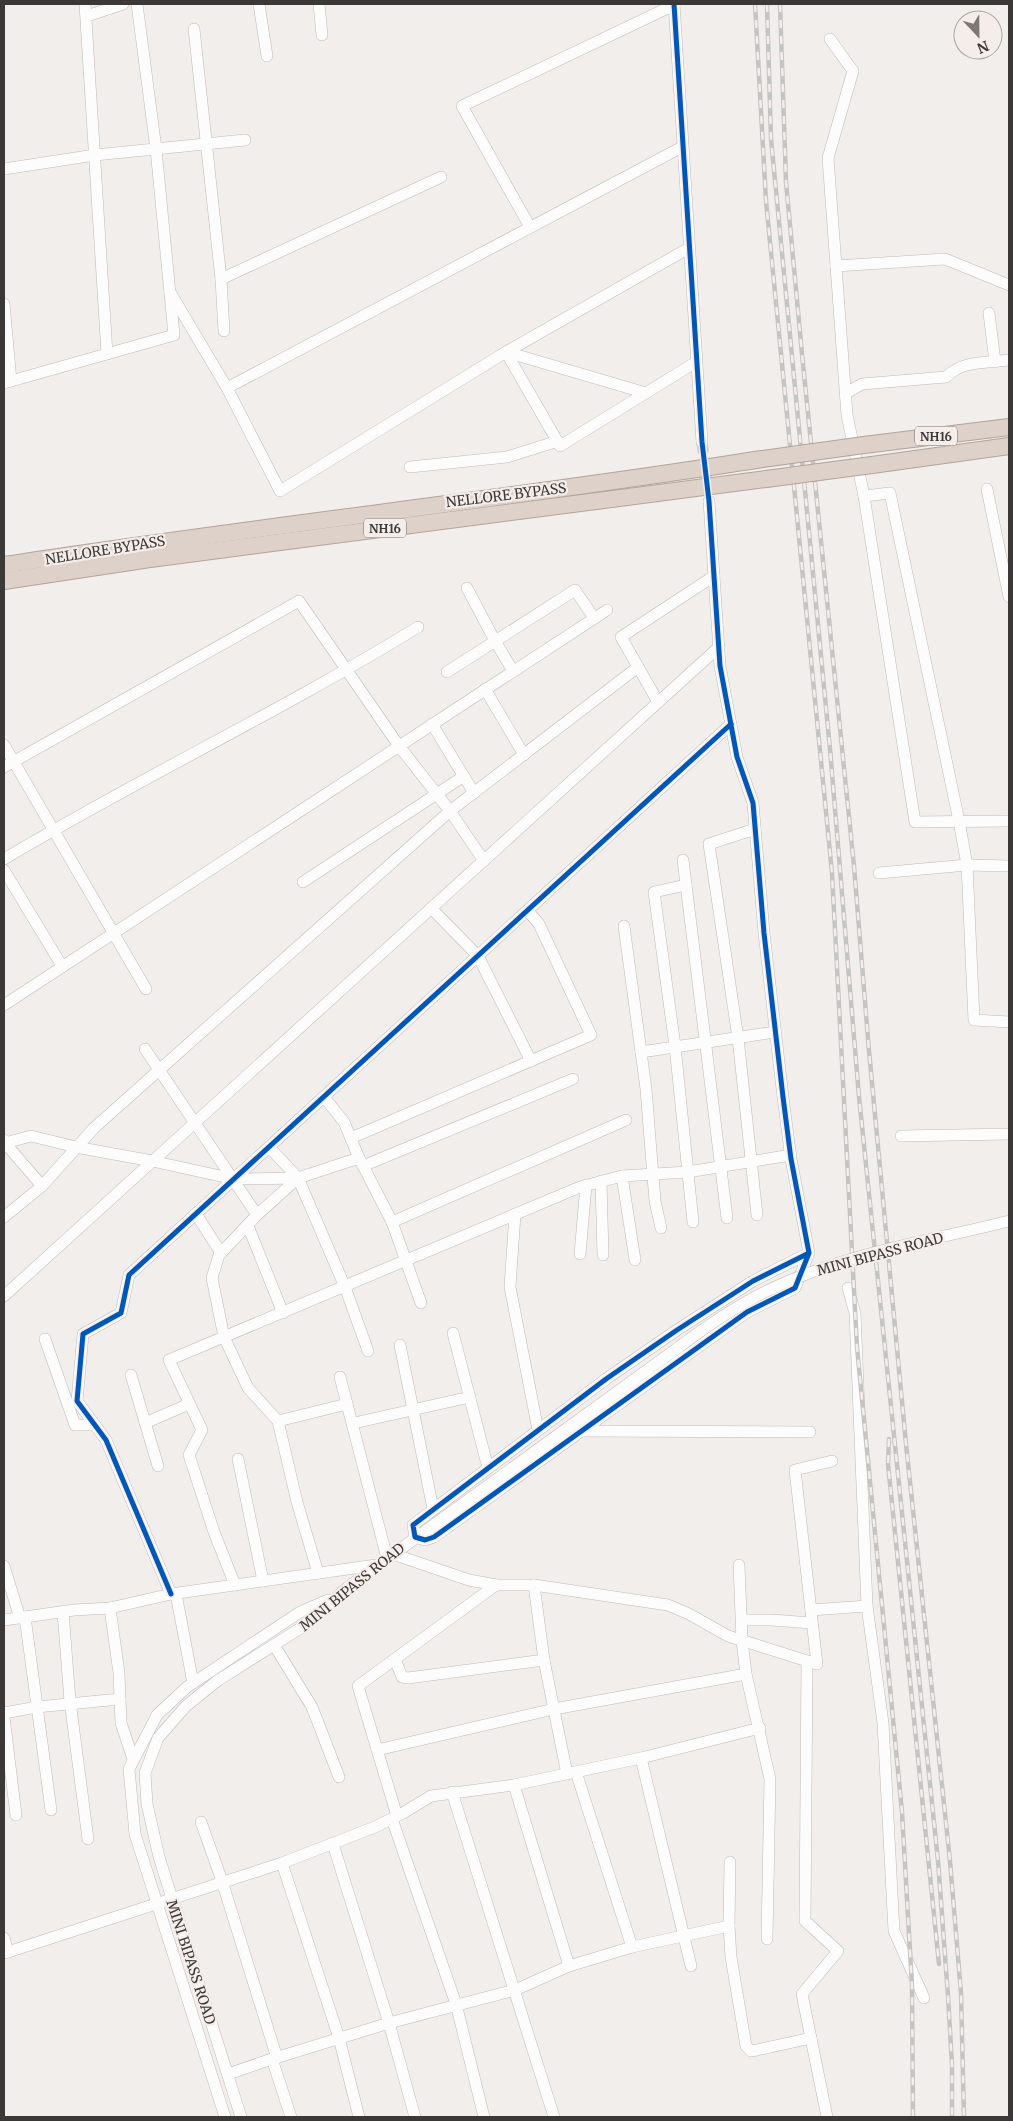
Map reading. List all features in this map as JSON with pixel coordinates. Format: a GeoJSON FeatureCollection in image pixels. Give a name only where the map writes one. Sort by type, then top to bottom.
{"type":"FeatureCollection","features":[{"type":"Feature","properties":{"kind":"highway","name":"NELLORE BYPASS"},"geometry":{"type":"LineString","coordinates":[[4,565],[145,543],[640,478],[762,458],[1009,427]]}},
{"type":"Feature","properties":{"kind":"highway","name":"NELLORE BYPASS"},"geometry":{"type":"LineString","coordinates":[[4,581],[150,559],[1009,446]]}},
{"type":"Feature","properties":{"kind":"street"},"geometry":{"type":"LineString","coordinates":[[85,4],[107,354]]}},
{"type":"Feature","properties":{"kind":"street"},"geometry":{"type":"LineString","coordinates":[[87,16],[123,4]]}},
{"type":"Feature","properties":{"kind":"street"},"geometry":{"type":"LineString","coordinates":[[4,304],[7,382],[174,334],[156,149],[137,4]]}},
{"type":"Feature","properties":{"kind":"street"},"geometry":{"type":"LineString","coordinates":[[259,4],[267,56]]}},
{"type":"Feature","properties":{"kind":"street"},"geometry":{"type":"LineString","coordinates":[[319,4],[322,35]]}},
{"type":"Feature","properties":{"kind":"street"},"geometry":{"type":"LineString","coordinates":[[530,228],[462,106],[674,4],[702,442]]}},
{"type":"Feature","properties":{"kind":"street"},"geometry":{"type":"LineString","coordinates":[[194,29],[221,279],[224,331]]}},
{"type":"Feature","properties":{"kind":"street"},"geometry":{"type":"LineString","coordinates":[[830,39],[853,71],[828,158],[847,415],[864,496],[916,822],[1009,821]]}},
{"type":"Feature","properties":{"kind":"street"},"geometry":{"type":"LineString","coordinates":[[4,169],[95,156],[245,140]]}},
{"type":"Feature","properties":{"kind":"street"},"geometry":{"type":"LineString","coordinates":[[227,388],[682,147]]}},
{"type":"Feature","properties":{"kind":"street"},"geometry":{"type":"LineString","coordinates":[[221,279],[441,177]]}},
{"type":"Feature","properties":{"kind":"street"},"geometry":{"type":"LineString","coordinates":[[170,292],[227,388],[280,492],[506,352],[689,248]]}},
{"type":"Feature","properties":{"kind":"street"},"geometry":{"type":"LineString","coordinates":[[836,266],[945,259],[1009,285]]}},
{"type":"Feature","properties":{"kind":"street"},"geometry":{"type":"LineString","coordinates":[[989,313],[995,362]]}},
{"type":"Feature","properties":{"kind":"street"},"geometry":{"type":"LineString","coordinates":[[506,352],[646,393]]}},
{"type":"Feature","properties":{"kind":"street"},"geometry":{"type":"LineString","coordinates":[[506,352],[560,446],[696,362]]}},
{"type":"Feature","properties":{"kind":"street"},"geometry":{"type":"LineString","coordinates":[[846,393],[862,384],[946,377],[953,370],[964,365],[1009,360]]}},
{"type":"Feature","properties":{"kind":"street"},"geometry":{"type":"LineString","coordinates":[[410,468],[507,458],[558,441]]}},
{"type":"Feature","properties":{"kind":"street"},"geometry":{"type":"LineString","coordinates":[[987,489],[1009,597]]}},
{"type":"Feature","properties":{"kind":"street"},"geometry":{"type":"LineString","coordinates":[[864,496],[890,493],[959,821],[967,865],[974,1020],[1009,1022]]}},
{"type":"Feature","properties":{"kind":"street"},"geometry":{"type":"LineString","coordinates":[[709,501],[720,666],[737,757],[753,803],[775,1032],[791,1155],[809,1253],[795,1288],[748,1312],[434,1537],[425,1540],[415,1536],[413,1525],[606,1379],[677,1330],[754,1281],[809,1253]]}},
{"type":"Feature","properties":{"kind":"street"},"geometry":{"type":"LineString","coordinates":[[658,702],[621,637],[714,576]]}},
{"type":"Feature","properties":{"kind":"street"},"geometry":{"type":"LineString","coordinates":[[468,588],[495,641],[513,671]]}},
{"type":"Feature","properties":{"kind":"street"},"geometry":{"type":"LineString","coordinates":[[446,672],[575,590],[594,618]]}},
{"type":"Feature","properties":{"kind":"street"},"geometry":{"type":"LineString","coordinates":[[8,764],[299,601],[399,746],[438,794],[484,861]]}},
{"type":"Feature","properties":{"kind":"street"},"geometry":{"type":"LineString","coordinates":[[4,1005],[606,610]]}},
{"type":"Feature","properties":{"kind":"street"},"geometry":{"type":"LineString","coordinates":[[4,859],[53,830],[347,670],[418,627]]}},
{"type":"Feature","properties":{"kind":"street"},"geometry":{"type":"LineString","coordinates":[[4,1296],[719,648]]}},
{"type":"Feature","properties":{"kind":"street"},"geometry":{"type":"LineString","coordinates":[[4,1217],[42,1186],[94,1128],[450,811],[638,667]]}},
{"type":"Feature","properties":{"kind":"street"},"geometry":{"type":"LineString","coordinates":[[485,689],[524,755]]}},
{"type":"Feature","properties":{"kind":"street"},"geometry":{"type":"LineString","coordinates":[[432,724],[474,793]]}},
{"type":"Feature","properties":{"kind":"street"},"geometry":{"type":"LineString","coordinates":[[193,1683],[174,1594],[106,1440],[78,1401],[83,1334],[121,1313],[129,1275],[731,724]]}},
{"type":"Feature","properties":{"kind":"street"},"geometry":{"type":"LineString","coordinates":[[4,745],[8,764],[53,830],[146,989]]}},
{"type":"Feature","properties":{"kind":"street"},"geometry":{"type":"LineString","coordinates":[[303,882],[464,776]]}},
{"type":"Feature","properties":{"kind":"street"},"geometry":{"type":"LineString","coordinates":[[755,830],[709,844],[738,1038],[757,1215]]}},
{"type":"Feature","properties":{"kind":"street"},"geometry":{"type":"LineString","coordinates":[[683,860],[727,1218]]}},
{"type":"Feature","properties":{"kind":"street"},"geometry":{"type":"LineString","coordinates":[[879,873],[967,865],[1009,866]]}},
{"type":"Feature","properties":{"kind":"street"},"geometry":{"type":"LineString","coordinates":[[4,870],[62,966]]}},
{"type":"Feature","properties":{"kind":"street"},"geometry":{"type":"LineString","coordinates":[[686,885],[654,892],[675,1047],[693,1222]]}},
{"type":"Feature","properties":{"kind":"street"},"geometry":{"type":"LineString","coordinates":[[431,908],[478,956],[531,1061]]}},
{"type":"Feature","properties":{"kind":"street"},"geometry":{"type":"LineString","coordinates":[[351,1138],[591,1035],[539,924],[528,911]]}},
{"type":"Feature","properties":{"kind":"street"},"geometry":{"type":"LineString","coordinates":[[624,926],[641,1052],[656,1201],[661,1228]]}},
{"type":"Feature","properties":{"kind":"street"},"geometry":{"type":"LineString","coordinates":[[641,1052],[775,1032]]}},
{"type":"Feature","properties":{"kind":"street"},"geometry":{"type":"LineString","coordinates":[[145,1049],[257,1215]]}},
{"type":"Feature","properties":{"kind":"street"},"geometry":{"type":"LineString","coordinates":[[42,1186],[4,1142],[31,1136],[234,1179],[298,1178],[361,1162],[573,1079]]}},
{"type":"Feature","properties":{"kind":"street"},"geometry":{"type":"LineString","coordinates":[[324,1097],[344,1122],[361,1162],[392,1222],[421,1302]]}},
{"type":"Feature","properties":{"kind":"street"},"geometry":{"type":"LineString","coordinates":[[392,1222],[626,1120]]}},
{"type":"Feature","properties":{"kind":"street"},"geometry":{"type":"LineString","coordinates":[[901,1136],[1009,1134]]}},
{"type":"Feature","properties":{"kind":"street"},"geometry":{"type":"LineString","coordinates":[[269,1147],[298,1178],[345,1287],[368,1351]]}},
{"type":"Feature","properties":{"kind":"street"},"geometry":{"type":"LineString","coordinates":[[235,1585],[214,1532],[189,1455],[202,1430],[169,1360],[586,1185],[622,1176],[688,1172],[791,1155]]}},
{"type":"Feature","properties":{"kind":"street"},"geometry":{"type":"LineString","coordinates":[[622,1176],[635,1260]]}},
{"type":"Feature","properties":{"kind":"street"},"geometry":{"type":"LineString","coordinates":[[298,1178],[257,1215],[221,1253],[212,1278],[224,1337],[248,1388],[278,1421],[297,1502],[318,1573]]}},
{"type":"Feature","properties":{"kind":"street"},"geometry":{"type":"LineString","coordinates":[[602,1181],[604,1255]]}},
{"type":"Feature","properties":{"kind":"street"},"geometry":{"type":"LineString","coordinates":[[580,1254],[586,1185]]}},
{"type":"Feature","properties":{"kind":"street"},"geometry":{"type":"LineString","coordinates":[[196,1214],[221,1253]]}},
{"type":"Feature","properties":{"kind":"street"},"geometry":{"type":"LineString","coordinates":[[515,1214],[510,1286],[538,1430]]}},
{"type":"Feature","properties":{"kind":"street","name":"MINI BIPASS ROAD"},"geometry":{"type":"LineString","coordinates":[[241,2117],[159,1857],[148,1804],[144,1773],[158,1738],[186,1706],[198,1696],[308,1624],[334,1598],[415,1536],[710,1324],[768,1290],[825,1267],[1009,1221]]}},
{"type":"Feature","properties":{"kind":"street"},"geometry":{"type":"LineString","coordinates":[[248,1226],[284,1313]]}},
{"type":"Feature","properties":{"kind":"street"},"geometry":{"type":"LineString","coordinates":[[848,1288],[855,1313],[867,1606],[883,1723],[894,1931],[924,1998]]}},
{"type":"Feature","properties":{"kind":"street"},"geometry":{"type":"LineString","coordinates":[[453,1333],[488,1468]]}},
{"type":"Feature","properties":{"kind":"street"},"geometry":{"type":"LineString","coordinates":[[45,1339],[75,1425],[95,1425]]}},
{"type":"Feature","properties":{"kind":"street"},"geometry":{"type":"LineString","coordinates":[[400,1345],[433,1509]]}},
{"type":"Feature","properties":{"kind":"street"},"geometry":{"type":"LineString","coordinates":[[131,1375],[158,1466]]}},
{"type":"Feature","properties":{"kind":"street"},"geometry":{"type":"LineString","coordinates":[[340,1377],[354,1423],[386,1559]]}},
{"type":"Feature","properties":{"kind":"street"},"geometry":{"type":"LineString","coordinates":[[354,1423],[470,1398]]}},
{"type":"Feature","properties":{"kind":"street"},"geometry":{"type":"LineString","coordinates":[[145,1422],[189,1404]]}},
{"type":"Feature","properties":{"kind":"street"},"geometry":{"type":"LineString","coordinates":[[278,1421],[347,1404]]}},
{"type":"Feature","properties":{"kind":"street"},"geometry":{"type":"LineString","coordinates":[[582,1431],[810,1432]]}},
{"type":"Feature","properties":{"kind":"street"},"geometry":{"type":"LineString","coordinates":[[238,1459],[263,1581]]}},
{"type":"Feature","properties":{"kind":"street"},"geometry":{"type":"LineString","coordinates":[[4,1620],[110,1608],[174,1594],[318,1573],[386,1559],[469,1580],[496,1584],[534,1585],[668,1605],[689,1614],[728,1636],[817,1664],[795,1470],[832,1461]]}},
{"type":"Feature","properties":{"kind":"street"},"geometry":{"type":"LineString","coordinates":[[739,1565],[742,1641],[746,1674],[760,1728],[770,1779],[767,1939]]}},
{"type":"Feature","properties":{"kind":"street"},"geometry":{"type":"LineString","coordinates":[[4,1566],[23,1618],[51,1810]]}},
{"type":"Feature","properties":{"kind":"street"},"geometry":{"type":"LineString","coordinates":[[484,2117],[456,2004],[395,1818],[358,1686],[496,1584]]}},
{"type":"Feature","properties":{"kind":"street"},"geometry":{"type":"LineString","coordinates":[[534,1585],[544,1660],[554,1709],[572,1773],[632,1947]]}},
{"type":"Feature","properties":{"kind":"street"},"geometry":{"type":"LineString","coordinates":[[225,2117],[135,1834],[129,1769],[157,1715],[193,1683],[300,1612],[334,1598]]}},
{"type":"Feature","properties":{"kind":"street"},"geometry":{"type":"LineString","coordinates":[[811,1610],[867,1606]]}},
{"type":"Feature","properties":{"kind":"street"},"geometry":{"type":"LineString","coordinates":[[110,1608],[119,1673],[121,1723],[133,1759]]}},
{"type":"Feature","properties":{"kind":"street"},"geometry":{"type":"LineString","coordinates":[[63,1612],[70,1703],[88,1839]]}},
{"type":"Feature","properties":{"kind":"street"},"geometry":{"type":"LineString","coordinates":[[742,1620],[812,1623]]}},
{"type":"Feature","properties":{"kind":"street"},"geometry":{"type":"LineString","coordinates":[[274,1646],[312,1707],[339,1777]]}},
{"type":"Feature","properties":{"kind":"street"},"geometry":{"type":"LineString","coordinates":[[395,1659],[402,1677],[408,1678],[544,1660]]}},
{"type":"Feature","properties":{"kind":"street"},"geometry":{"type":"LineString","coordinates":[[807,1661],[805,1921],[838,1951],[802,1994],[827,2117]]}},
{"type":"Feature","properties":{"kind":"street"},"geometry":{"type":"LineString","coordinates":[[377,1750],[554,1709],[746,1674]]}},
{"type":"Feature","properties":{"kind":"street"},"geometry":{"type":"LineString","coordinates":[[16,1816],[4,1715],[37,1707],[120,1699]]}},
{"type":"Feature","properties":{"kind":"street"},"geometry":{"type":"LineString","coordinates":[[4,1938],[6,1952],[282,1863],[395,1818],[431,1796],[514,1785],[641,1758],[760,1728]]}},
{"type":"Feature","properties":{"kind":"street"},"geometry":{"type":"LineString","coordinates":[[641,1758],[692,1966]]}},
{"type":"Feature","properties":{"kind":"street"},"geometry":{"type":"LineString","coordinates":[[514,1785],[569,1966]]}},
{"type":"Feature","properties":{"kind":"street"},"geometry":{"type":"LineString","coordinates":[[452,1792],[554,2117]]}},
{"type":"Feature","properties":{"kind":"street"},"geometry":{"type":"LineString","coordinates":[[201,1822],[222,1881],[291,2117]]}},
{"type":"Feature","properties":{"kind":"street"},"geometry":{"type":"LineString","coordinates":[[333,1844],[389,2023],[415,2117]]}},
{"type":"Feature","properties":{"kind":"street"},"geometry":{"type":"LineString","coordinates":[[730,1862],[729,1926],[731,1957],[746,2046],[751,2050],[756,2050],[811,2038]]}},
{"type":"Feature","properties":{"kind":"street"},"geometry":{"type":"LineString","coordinates":[[282,1863],[339,2038],[359,2117]]}},
{"type":"Feature","properties":{"kind":"street"},"geometry":{"type":"LineString","coordinates":[[228,2074],[389,2023],[515,1990],[569,1966],[632,1947],[729,1926]]}},
{"type":"Feature","properties":{"kind":"tunnel"},"geometry":{"type":"LineString","coordinates":[[702,442],[708,492]]}},
{"type":"Feature","properties":{"kind":"railway"},"geometry":{"type":"LineString","coordinates":[[755,4],[766,201],[832,873],[857,1347],[902,1812],[912,1986],[913,2117]]}},
{"type":"Feature","properties":{"kind":"railway"},"geometry":{"type":"LineString","coordinates":[[767,4],[771,139],[830,749],[859,1097],[938,1861],[952,2065],[952,2117]]}},
{"type":"Feature","properties":{"kind":"railway"},"geometry":{"type":"LineString","coordinates":[[780,4],[786,182],[854,866],[869,1051],[906,1444],[950,1861],[961,1993],[964,2117]]}},
{"type":"Feature","properties":{"kind":"railway"},"geometry":{"type":"LineString","coordinates":[[889,1439],[888,1464],[939,1964]]}},
{"type":"Feature","properties":{"kind":"cycle path"},"geometry":{"type":"LineString","coordinates":[[674,4],[702,442],[709,501],[720,666],[737,757],[753,803],[764,933],[783,1097],[791,1159],[809,1253],[795,1288],[747,1312],[434,1537],[425,1540],[415,1537],[413,1525],[606,1379],[753,1281],[809,1253]]}},
{"type":"Feature","properties":{"kind":"cycle path"},"geometry":{"type":"LineString","coordinates":[[171,1594],[106,1440],[77,1401],[83,1334],[121,1313],[129,1275],[731,724]]}}]}
